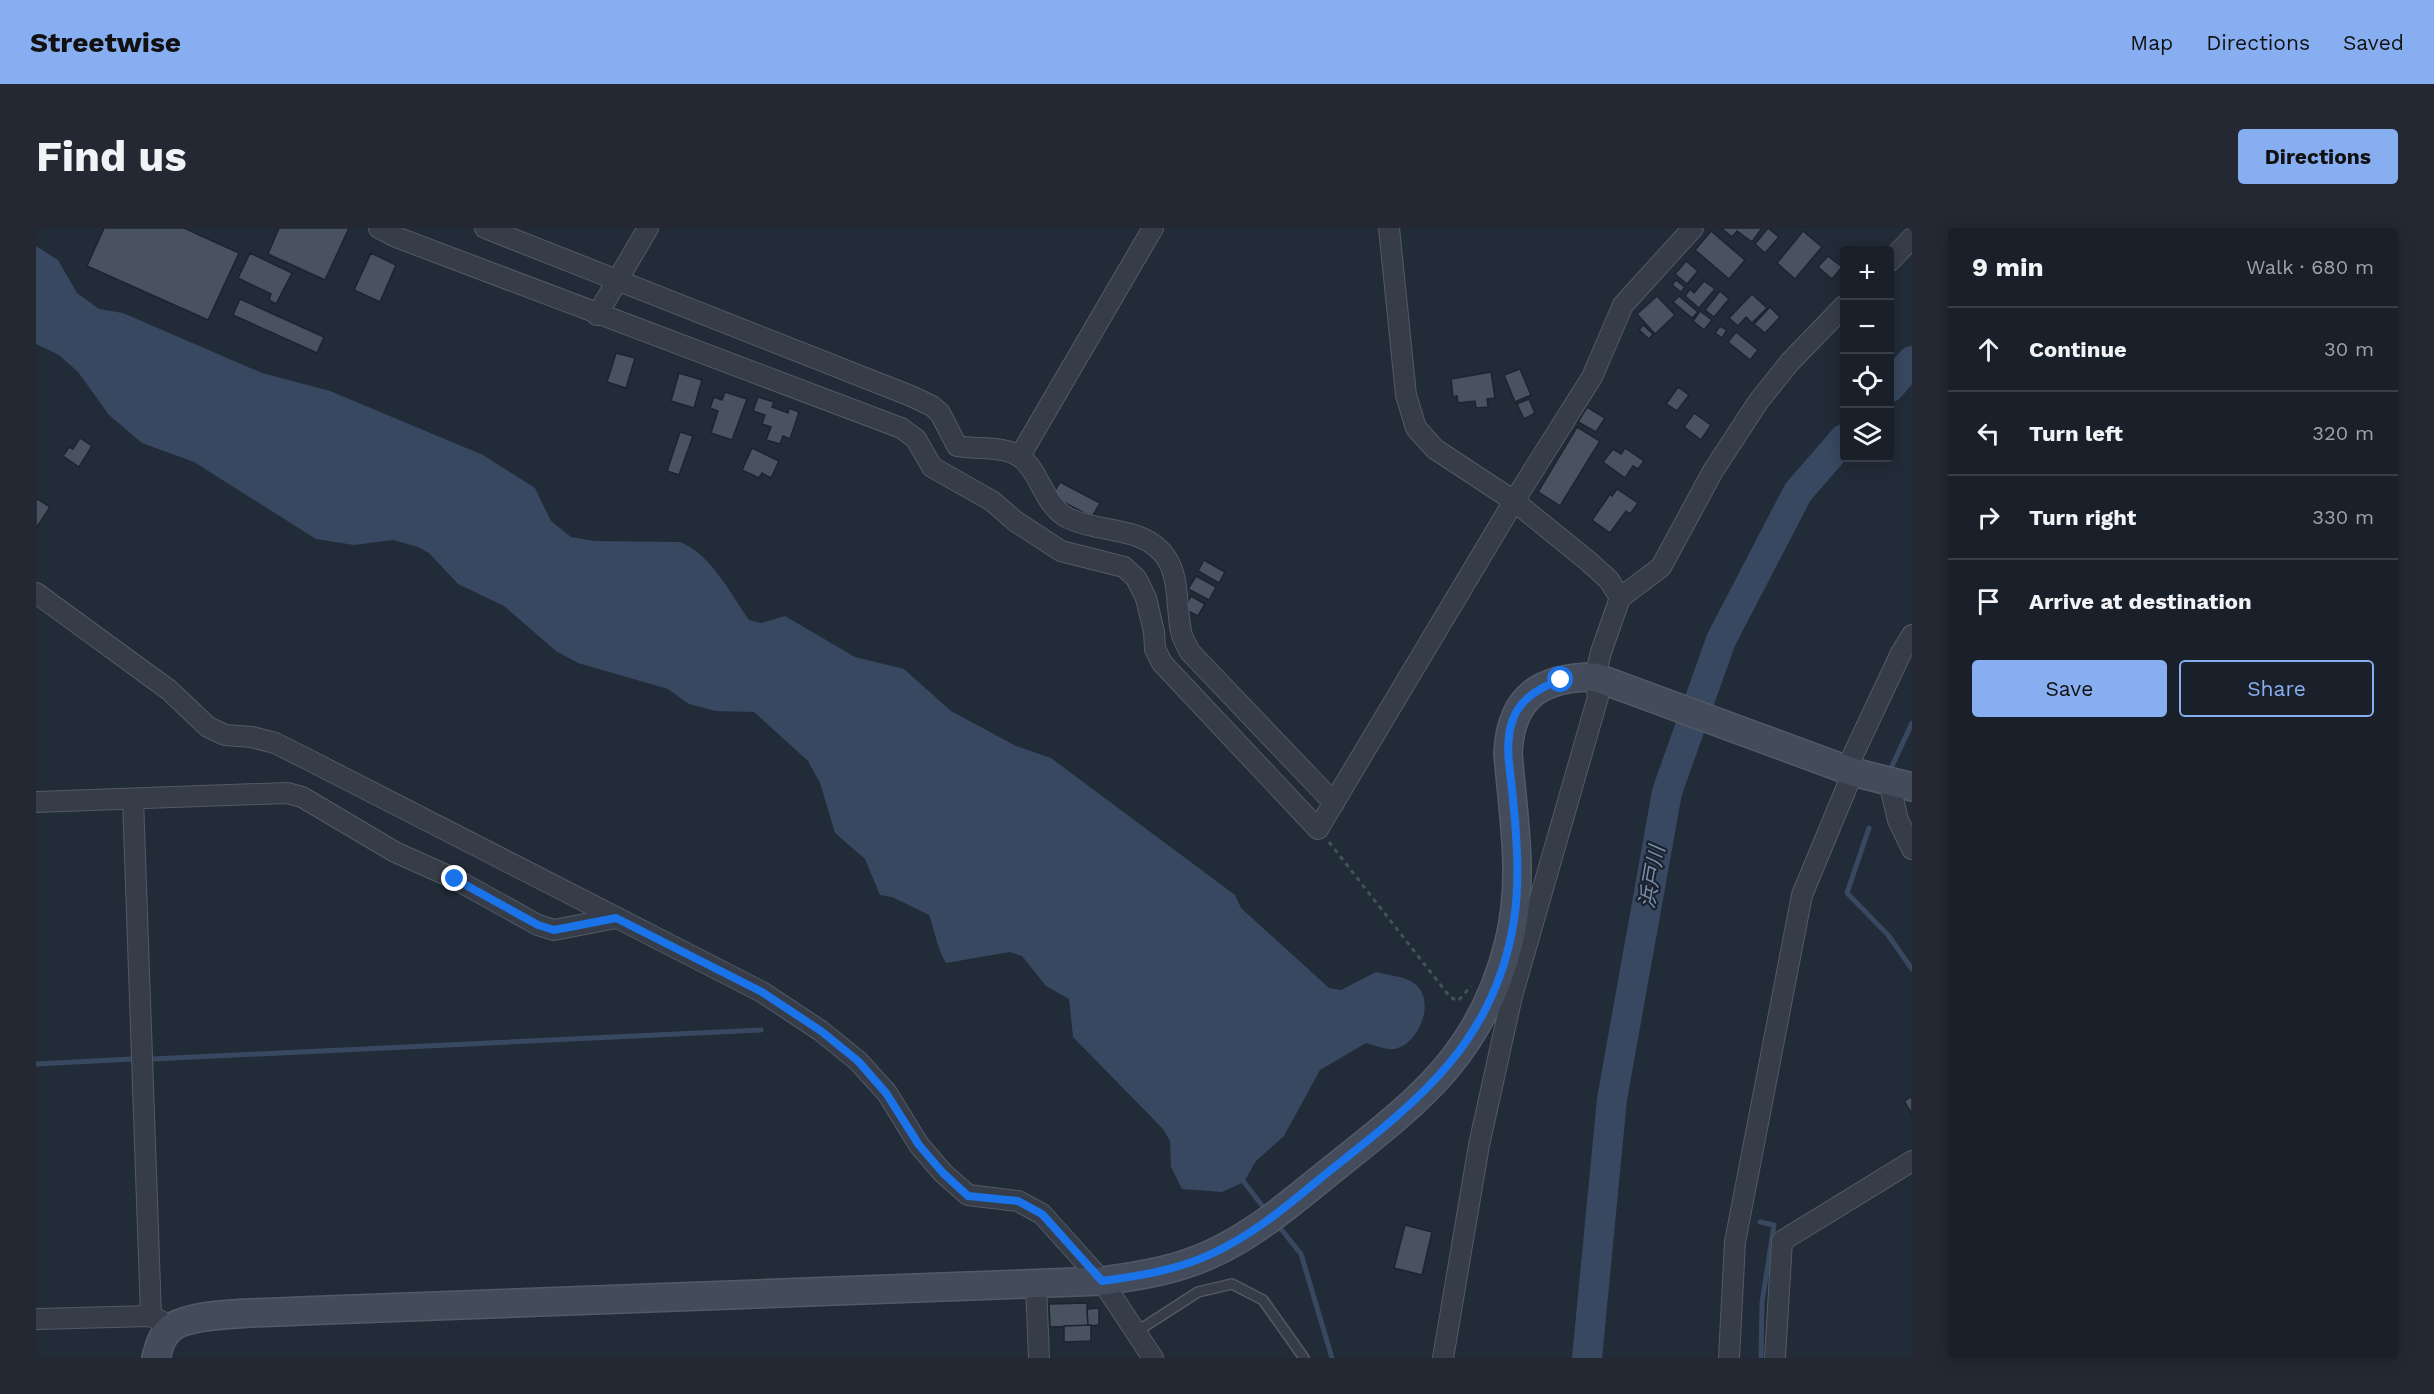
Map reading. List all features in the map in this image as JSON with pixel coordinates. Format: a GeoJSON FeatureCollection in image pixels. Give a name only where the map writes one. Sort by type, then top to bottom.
{"type":"FeatureCollection","features":[{"type":"Feature","properties":{"kind":"street"},"geometry":{"type":"LineString","coordinates":[[379,228],[396,237],[597,315],[901,428],[916,439],[932,467],[996,504],[1015,521],[1061,551],[1124,567],[1136,578],[1146,598],[1154,632],[1155,649],[1162,663],[1318,829],[1514,501],[1592,377],[1623,305],[1693,228]]}},
{"type":"Feature","properties":{"kind":"street"},"geometry":{"type":"LineString","coordinates":[[485,228],[933,406],[940,414],[957,446],[986,447],[1020,456],[1050,501],[1066,517],[1084,525],[1138,536],[1159,549],[1168,559],[1173,574],[1181,633],[1190,652],[1334,803]]}},
{"type":"Feature","properties":{"kind":"street"},"geometry":{"type":"LineString","coordinates":[[597,315],[648,228]]}},
{"type":"Feature","properties":{"kind":"street"},"geometry":{"type":"LineString","coordinates":[[1020,456],[1153,228]]}},
{"type":"Feature","properties":{"kind":"street"},"geometry":{"type":"LineString","coordinates":[[1389,228],[1406,395],[1416,428],[1435,449],[1514,501],[1625,594]]}},
{"type":"Feature","properties":{"kind":"street"},"geometry":{"type":"LineString","coordinates":[[1894,257],[1912,238]]}},
{"type":"Feature","properties":{"kind":"street"},"geometry":{"type":"LineString","coordinates":[[1443,1358],[1479,1145],[1512,996],[1598,697],[1595,678],[1601,652],[1625,594],[1661,567],[1713,471],[1758,402],[1790,362],[1840,311]]}},
{"type":"Feature","properties":{"kind":"street"},"geometry":{"type":"LineString","coordinates":[[36,593],[169,690],[208,727],[225,735],[252,737],[275,743],[762,992],[821,1031],[858,1061],[886,1093],[919,1145],[943,1173],[968,1196],[1018,1201],[1042,1214],[1102,1281],[1153,1358]]}},
{"type":"Feature","properties":{"kind":"street"},"geometry":{"type":"LineString","coordinates":[[1729,1358],[1735,1242],[1802,895],[1850,771],[1912,635]]}},
{"type":"Feature","properties":{"kind":"street"},"geometry":{"type":"LineString","coordinates":[[36,1319],[161,1322],[238,1314],[1036,1285],[1102,1281],[1169,1270],[1189,1263],[1252,1232],[1386,1127],[1442,1074],[1476,1029],[1496,984],[1514,923],[1517,886],[1516,828],[1508,753],[1512,721],[1530,695],[1561,680],[1595,678],[1850,771],[1900,784],[1898,820],[1912,849]]}},
{"type":"Feature","properties":{"kind":"street"},"geometry":{"type":"LineString","coordinates":[[36,802],[287,793],[302,797],[395,852],[455,879],[538,925],[554,930],[616,918]]}},
{"type":"Feature","properties":{"kind":"street"},"geometry":{"type":"LineString","coordinates":[[133,799],[161,1322],[156,1358]]}},
{"type":"Feature","properties":{"kind":"street"},"geometry":{"type":"LineString","coordinates":[[1775,1358],[1782,1241],[1912,1161]]}},
{"type":"Feature","properties":{"kind":"street"},"geometry":{"type":"LineString","coordinates":[[1036,1285],[1039,1358]]}},
{"type":"Feature","properties":{"kind":"lane"},"geometry":{"type":"LineString","coordinates":[[1136,1332],[1197,1292],[1232,1284],[1263,1300],[1304,1358]]}},
{"type":"Feature","properties":{"kind":"path"},"geometry":{"type":"LineString","coordinates":[[1318,829],[1449,997],[1458,1001],[1471,986],[1485,982],[1496,984]]}},
{"type":"Feature","properties":{"kind":"water"},"geometry":{"type":"Polygon","coordinates":[[[36,246],[58,260],[77,293],[99,309],[123,313],[262,373],[330,391],[483,455],[535,488],[551,521],[571,537],[595,541],[680,542],[691,548],[701,555],[719,575],[749,620],[761,623],[785,616],[855,657],[904,669],[951,711],[1016,746],[1051,758],[1235,895],[1241,908],[1329,988],[1341,990],[1376,972],[1412,982],[1420,989],[1424,998],[1425,1009],[1418,1030],[1403,1046],[1391,1049],[1366,1043],[1320,1070],[1284,1136],[1256,1161],[1244,1182],[1222,1192],[1182,1189],[1171,1167],[1170,1141],[1163,1129],[1073,1037],[1069,999],[1046,986],[1022,956],[1010,952],[946,963],[938,946],[929,915],[892,897],[880,895],[865,859],[835,833],[820,783],[808,761],[754,712],[716,711],[689,704],[668,689],[578,663],[556,651],[504,606],[458,584],[429,553],[418,547],[393,540],[354,545],[316,539],[194,462],[142,443],[109,415],[78,372],[59,355],[36,344],[36,246]]]}},
{"type":"Feature","properties":{"kind":"building"},"geometry":{"type":"Polygon","coordinates":[[[104,228],[184,228],[239,253],[208,320],[87,266],[104,228]]]}},
{"type":"Feature","properties":{"kind":"building"},"geometry":{"type":"Polygon","coordinates":[[[279,228],[349,228],[325,280],[268,254],[279,228]]]}},
{"type":"Feature","properties":{"kind":"building"},"geometry":{"type":"Polygon","coordinates":[[[1721,228],[1762,228],[1752,242],[1737,231],[1732,237],[1721,228]]]}},
{"type":"Feature","properties":{"kind":"building"},"geometry":{"type":"Polygon","coordinates":[[[1768,228],[1779,237],[1765,253],[1755,244],[1768,228]]]}},
{"type":"Feature","properties":{"kind":"building"},"geometry":{"type":"Polygon","coordinates":[[[1711,231],[1745,260],[1729,279],[1695,250],[1711,231]]]}},
{"type":"Feature","properties":{"kind":"building"},"geometry":{"type":"Polygon","coordinates":[[[1803,231],[1822,247],[1795,279],[1777,263],[1803,231]]]}},
{"type":"Feature","properties":{"kind":"building"},"geometry":{"type":"Polygon","coordinates":[[[250,253],[292,273],[276,304],[269,300],[271,294],[238,278],[250,253]]]}},
{"type":"Feature","properties":{"kind":"building"},"geometry":{"type":"Polygon","coordinates":[[[371,253],[396,265],[380,302],[354,290],[371,253]]]}},
{"type":"Feature","properties":{"kind":"building"},"geometry":{"type":"Polygon","coordinates":[[[1828,256],[1840,265],[1840,269],[1832,279],[1818,267],[1828,256]]]}},
{"type":"Feature","properties":{"kind":"building"},"geometry":{"type":"Polygon","coordinates":[[[1686,261],[1698,271],[1687,284],[1675,274],[1686,261]]]}},
{"type":"Feature","properties":{"kind":"building"},"geometry":{"type":"Polygon","coordinates":[[[1676,280],[1685,287],[1681,292],[1672,285],[1676,280]]]}},
{"type":"Feature","properties":{"kind":"building"},"geometry":{"type":"Polygon","coordinates":[[[1704,281],[1715,289],[1699,308],[1685,296],[1690,289],[1694,293],[1704,281]]]}},
{"type":"Feature","properties":{"kind":"building"},"geometry":{"type":"Polygon","coordinates":[[[1720,291],[1729,299],[1714,317],[1705,310],[1720,291]]]}},
{"type":"Feature","properties":{"kind":"building"},"geometry":{"type":"Polygon","coordinates":[[[1752,294],[1767,308],[1752,323],[1746,317],[1738,326],[1729,318],[1752,294]]]}},
{"type":"Feature","properties":{"kind":"building"},"geometry":{"type":"Polygon","coordinates":[[[1657,296],[1675,315],[1655,334],[1637,314],[1657,296]]]}},
{"type":"Feature","properties":{"kind":"building"},"geometry":{"type":"Polygon","coordinates":[[[1679,296],[1698,312],[1692,318],[1673,302],[1679,296]]]}},
{"type":"Feature","properties":{"kind":"building"},"geometry":{"type":"Polygon","coordinates":[[[240,299],[324,337],[317,353],[233,315],[240,299]]]}},
{"type":"Feature","properties":{"kind":"building"},"geometry":{"type":"Polygon","coordinates":[[[1770,307],[1780,317],[1765,333],[1754,324],[1770,307]]]}},
{"type":"Feature","properties":{"kind":"building"},"geometry":{"type":"Polygon","coordinates":[[[1700,311],[1712,320],[1704,330],[1693,321],[1700,311]]]}},
{"type":"Feature","properties":{"kind":"building"},"geometry":{"type":"Polygon","coordinates":[[[1643,325],[1653,334],[1649,339],[1639,330],[1643,325]]]}},
{"type":"Feature","properties":{"kind":"building"},"geometry":{"type":"Polygon","coordinates":[[[1720,326],[1727,330],[1722,338],[1715,333],[1720,326]]]}},
{"type":"Feature","properties":{"kind":"building"},"geometry":{"type":"Polygon","coordinates":[[[1736,332],[1758,350],[1750,360],[1728,342],[1736,332]]]}},
{"type":"Feature","properties":{"kind":"building"},"geometry":{"type":"Polygon","coordinates":[[[616,353],[635,358],[626,388],[607,382],[616,353]]]}},
{"type":"Feature","properties":{"kind":"building"},"geometry":{"type":"Polygon","coordinates":[[[1520,369],[1531,395],[1515,402],[1504,375],[1520,369]]]}},
{"type":"Feature","properties":{"kind":"building"},"geometry":{"type":"Polygon","coordinates":[[[1491,372],[1495,398],[1487,399],[1488,407],[1476,408],[1475,401],[1458,403],[1457,396],[1453,397],[1451,379],[1491,372]]]}},
{"type":"Feature","properties":{"kind":"building"},"geometry":{"type":"Polygon","coordinates":[[[679,373],[702,380],[694,408],[671,401],[679,373]]]}},
{"type":"Feature","properties":{"kind":"building"},"geometry":{"type":"Polygon","coordinates":[[[1678,387],[1689,395],[1677,411],[1666,404],[1678,387]]]}},
{"type":"Feature","properties":{"kind":"building"},"geometry":{"type":"Polygon","coordinates":[[[725,392],[747,399],[732,440],[711,433],[718,411],[710,408],[714,397],[722,400],[725,392]]]}},
{"type":"Feature","properties":{"kind":"building"},"geometry":{"type":"Polygon","coordinates":[[[758,397],[774,402],[772,407],[788,413],[789,408],[799,412],[790,439],[783,436],[780,444],[766,440],[771,427],[762,424],[765,415],[753,411],[758,397]]]}},
{"type":"Feature","properties":{"kind":"building"},"geometry":{"type":"Polygon","coordinates":[[[1529,399],[1535,413],[1524,419],[1517,404],[1529,399]]]}},
{"type":"Feature","properties":{"kind":"building"},"geometry":{"type":"Polygon","coordinates":[[[1587,407],[1605,418],[1596,432],[1578,422],[1587,407]]]}},
{"type":"Feature","properties":{"kind":"building"},"geometry":{"type":"Polygon","coordinates":[[[1694,413],[1711,425],[1701,440],[1684,427],[1694,413]]]}},
{"type":"Feature","properties":{"kind":"building"},"geometry":{"type":"Polygon","coordinates":[[[1577,427],[1600,441],[1560,506],[1538,492],[1577,427]]]}},
{"type":"Feature","properties":{"kind":"building"},"geometry":{"type":"Polygon","coordinates":[[[680,432],[693,436],[679,475],[667,471],[680,432]]]}},
{"type":"Feature","properties":{"kind":"building"},"geometry":{"type":"Polygon","coordinates":[[[80,438],[92,446],[79,467],[63,456],[69,447],[73,449],[80,438]]]}},
{"type":"Feature","properties":{"kind":"building"},"geometry":{"type":"Polygon","coordinates":[[[752,448],[779,461],[771,478],[762,473],[759,478],[742,470],[752,448]]]}},
{"type":"Feature","properties":{"kind":"building"},"geometry":{"type":"Polygon","coordinates":[[[1625,448],[1644,461],[1638,469],[1633,466],[1625,478],[1603,462],[1613,449],[1621,454],[1625,448]]]}},
{"type":"Feature","properties":{"kind":"building"},"geometry":{"type":"Polygon","coordinates":[[[1060,482],[1100,503],[1092,517],[1052,496],[1060,482]]]}},
{"type":"Feature","properties":{"kind":"building"},"geometry":{"type":"Polygon","coordinates":[[[1617,489],[1638,503],[1630,514],[1626,511],[1610,533],[1592,520],[1610,494],[1612,496],[1617,489]]]}},
{"type":"Feature","properties":{"kind":"building"},"geometry":{"type":"Polygon","coordinates":[[[36,498],[50,507],[37,527],[36,526],[36,498]]]}},
{"type":"Feature","properties":{"kind":"building"},"geometry":{"type":"Polygon","coordinates":[[[1204,560],[1225,572],[1219,583],[1198,571],[1204,560]]]}},
{"type":"Feature","properties":{"kind":"building"},"geometry":{"type":"Polygon","coordinates":[[[1196,576],[1216,587],[1209,600],[1188,589],[1196,576]]]}},
{"type":"Feature","properties":{"kind":"building"},"geometry":{"type":"Polygon","coordinates":[[[1191,596],[1205,604],[1198,616],[1184,609],[1191,596]]]}},
{"type":"Feature","properties":{"kind":"building"},"geometry":{"type":"Polygon","coordinates":[[[1912,1096],[1912,1114],[1904,1101],[1912,1096]]]}},
{"type":"Feature","properties":{"kind":"building"},"geometry":{"type":"Polygon","coordinates":[[[1405,1225],[1432,1232],[1422,1275],[1394,1268],[1405,1225]]]}},
{"type":"Feature","properties":{"kind":"building"},"geometry":{"type":"Polygon","coordinates":[[[1087,1303],[1088,1326],[1050,1327],[1049,1304],[1087,1303]]]}},
{"type":"Feature","properties":{"kind":"building"},"geometry":{"type":"Polygon","coordinates":[[[1099,1308],[1099,1325],[1088,1326],[1087,1309],[1099,1308]]]}},
{"type":"Feature","properties":{"kind":"building"},"geometry":{"type":"Polygon","coordinates":[[[1091,1325],[1091,1341],[1064,1342],[1064,1326],[1091,1325]]]}},
{"type":"Feature","properties":{"kind":"waterway","name":"浜戸川"},"geometry":{"type":"LineString","coordinates":[[1894,382],[1912,361]]}},
{"type":"Feature","properties":{"kind":"waterway","name":"浜戸川"},"geometry":{"type":"LineString","coordinates":[[1587,1358],[1612,1099],[1667,792],[1721,640],[1798,492],[1840,444]]}},
{"type":"Feature","properties":{"kind":"waterway"},"geometry":{"type":"LineString","coordinates":[[1892,766],[1912,723]]}},
{"type":"Feature","properties":{"kind":"waterway"},"geometry":{"type":"LineString","coordinates":[[1869,828],[1847,893],[1888,935],[1912,969]]}},
{"type":"Feature","properties":{"kind":"waterway"},"geometry":{"type":"LineString","coordinates":[[152,1059],[761,1030]]}},
{"type":"Feature","properties":{"kind":"waterway"},"geometry":{"type":"LineString","coordinates":[[36,1064],[132,1059]]}},
{"type":"Feature","properties":{"kind":"waterway"},"geometry":{"type":"LineString","coordinates":[[1244,1182],[1267,1212]]}},
{"type":"Feature","properties":{"kind":"waterway"},"geometry":{"type":"LineString","coordinates":[[1760,1222],[1774,1225],[1762,1303],[1761,1358]]}},
{"type":"Feature","properties":{"kind":"waterway"},"geometry":{"type":"LineString","coordinates":[[1277,1224],[1301,1254],[1332,1358]]}},
{"type":"Feature","properties":{"kind":"route"},"geometry":{"type":"LineString","coordinates":[[455,879],[538,925],[554,930],[616,918],[762,992],[821,1031],[858,1061],[886,1093],[919,1145],[943,1173],[968,1196],[1018,1201],[1042,1214],[1102,1281],[1169,1270],[1212,1254],[1252,1232],[1301,1195],[1418,1099],[1454,1061],[1467,1043],[1486,1009],[1496,984],[1514,923],[1518,858],[1508,753],[1512,721],[1530,695],[1561,680]]}}]}
